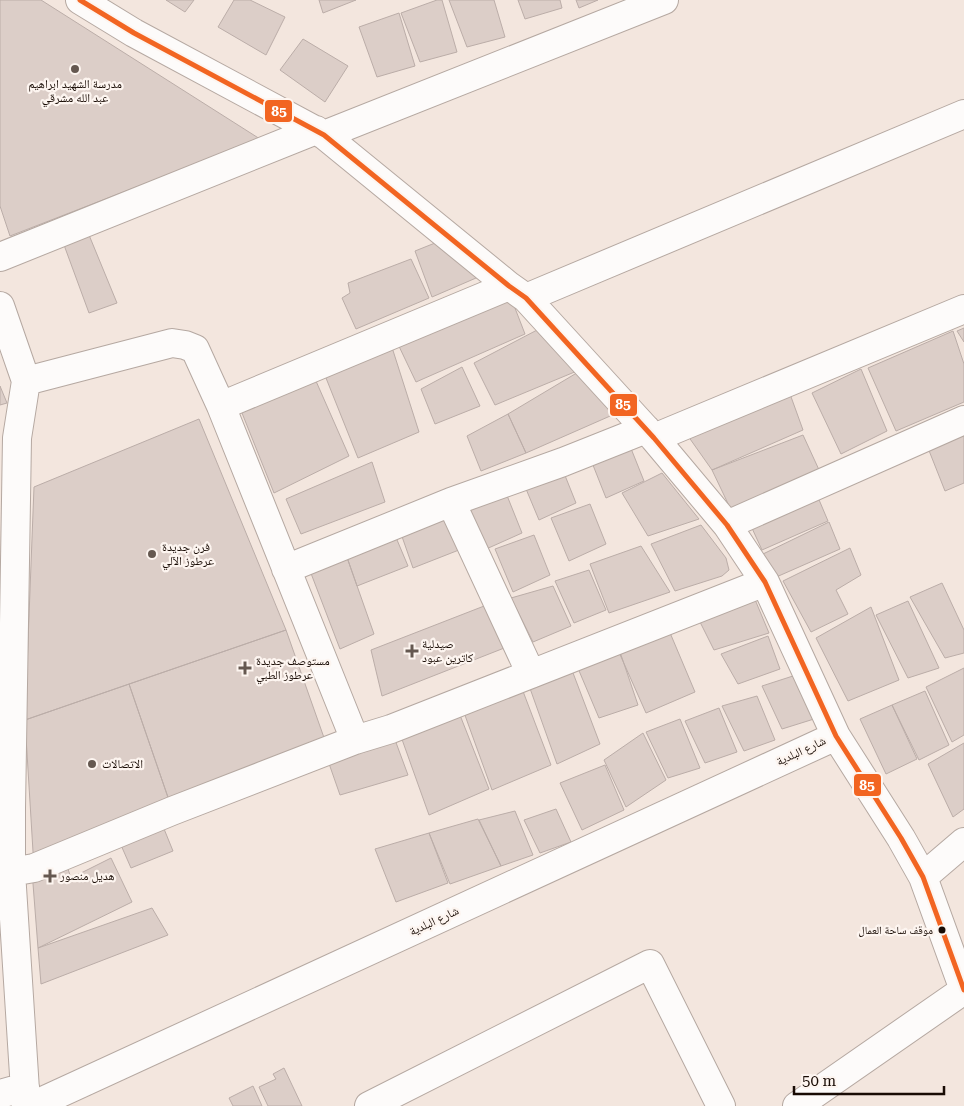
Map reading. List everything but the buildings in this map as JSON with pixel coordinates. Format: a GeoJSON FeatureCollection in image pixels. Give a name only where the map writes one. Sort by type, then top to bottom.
{"type":"FeatureCollection","features":[{"type":"Feature","properties":{"kind":"street"},"geometry":{"type":"LineString","coordinates":[[80,0],[134,32],[320,132],[517,292],[650,434],[727,524],[765,582],[836,736],[901,838],[923,877],[964,990],[797,1106]]}},
{"type":"Feature","properties":{"kind":"street"},"geometry":{"type":"LineString","coordinates":[[0,256],[664,0]]}},
{"type":"Feature","properties":{"kind":"street"},"geometry":{"type":"LineString","coordinates":[[220,406],[517,292],[964,114]]}},
{"type":"Feature","properties":{"kind":"street"},"geometry":{"type":"LineString","coordinates":[[0,306],[26,381],[8,441],[5,810],[11,872],[21,1098]]}},
{"type":"Feature","properties":{"kind":"street"},"geometry":{"type":"LineString","coordinates":[[286,570],[451,502],[563,462],[650,434],[964,309]]}},
{"type":"Feature","properties":{"kind":"street"},"geometry":{"type":"LineString","coordinates":[[26,381],[172,343],[195,349],[220,406],[355,740]]}},
{"type":"Feature","properties":{"kind":"street"},"geometry":{"type":"LineString","coordinates":[[727,524],[964,420]]}},
{"type":"Feature","properties":{"kind":"street"},"geometry":{"type":"LineString","coordinates":[[451,502],[531,674]]}},
{"type":"Feature","properties":{"kind":"street"},"geometry":{"type":"LineString","coordinates":[[11,872],[34,868],[172,811],[355,740],[391,729],[765,582]]}},
{"type":"Feature","properties":{"kind":"street","name":"شارع البلدية"},"geometry":{"type":"LineString","coordinates":[[21,1098],[836,736]]}},
{"type":"Feature","properties":{"kind":"street"},"geometry":{"type":"LineString","coordinates":[[923,877],[964,842]]}},
{"type":"Feature","properties":{"kind":"street"},"geometry":{"type":"LineString","coordinates":[[369,1106],[650,964],[721,1106]]}},
{"type":"Feature","properties":{"kind":"transit line","name":"85"},"geometry":{"type":"LineString","coordinates":[[80,0],[134,33],[324,135],[526,298],[654,438],[727,525],[765,582],[836,736],[901,838],[923,877],[964,990]]}},
{"type":"Feature","properties":{"kind":"place","name":"مدرسة الشهيد ابراهيم عبد الله مشرقي"},"geometry":{"type":"Point","coordinates":[75,69]}},
{"type":"Feature","properties":{"kind":"place","name":"فرن جديدة عرطوز الآلي"},"geometry":{"type":"Point","coordinates":[152,554]}},
{"type":"Feature","properties":{"kind":"place","name":"صيدلية كاترين عبود"},"geometry":{"type":"Point","coordinates":[412,651]}},
{"type":"Feature","properties":{"kind":"place","name":"مستوصف جديدة عرطوز الطبي"},"geometry":{"type":"Point","coordinates":[245,668]}},
{"type":"Feature","properties":{"kind":"place","name":"الاتصالات"},"geometry":{"type":"Point","coordinates":[92,764]}},
{"type":"Feature","properties":{"kind":"place","name":"هديل منصور"},"geometry":{"type":"Point","coordinates":[50,876]}},
{"type":"Feature","properties":{"kind":"place","name":"موقف ساحة العمال"},"geometry":{"type":"Point","coordinates":[942,930]}}]}
